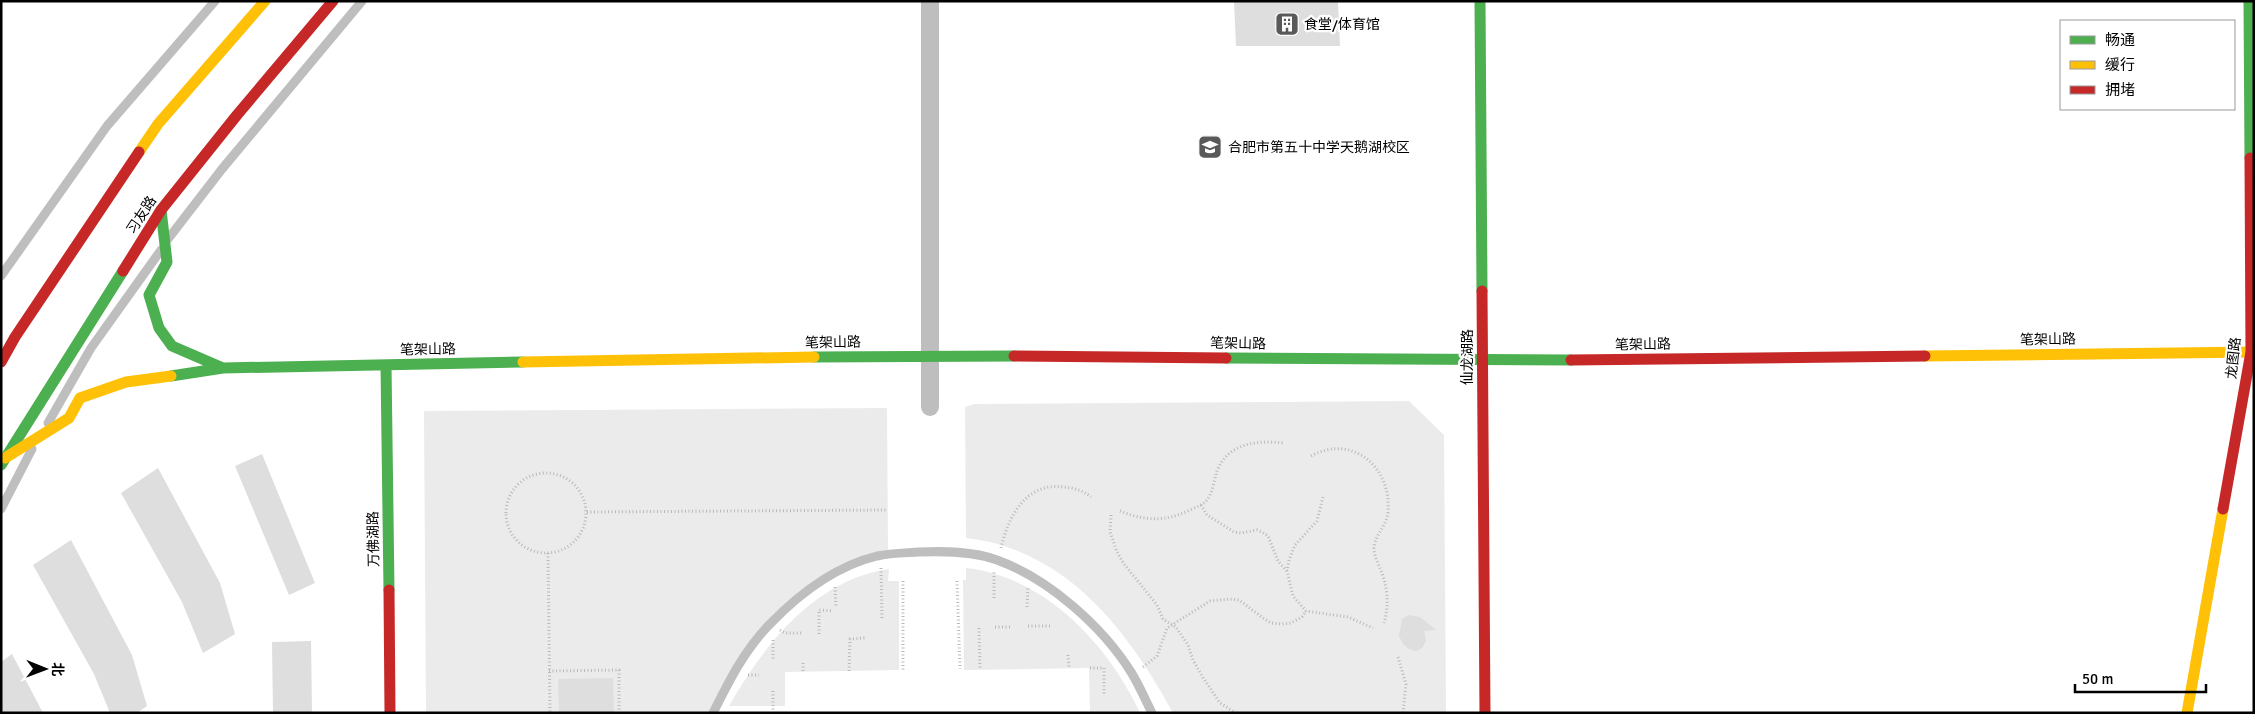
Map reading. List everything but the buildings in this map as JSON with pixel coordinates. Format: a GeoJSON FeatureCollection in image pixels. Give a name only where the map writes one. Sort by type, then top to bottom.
{"type":"FeatureCollection","features":[{"type":"Feature","properties":{"kind":"street"},"geometry":{"type":"LineString","coordinates":[[1,362],[15,337],[158,124],[265,1]]}},
{"type":"Feature","properties":{"kind":"street","name":"习友路"},"geometry":{"type":"LineString","coordinates":[[3,461],[161,210],[237,115],[333,1]]}},
{"type":"Feature","properties":{"kind":"street"},"geometry":{"type":"LineString","coordinates":[[930,1],[930,407]]}},
{"type":"Feature","properties":{"kind":"street","name":"仙龙湖路"},"geometry":{"type":"LineString","coordinates":[[1480,1],[1485,713]]}},
{"type":"Feature","properties":{"kind":"street","name":"龙图路"},"geometry":{"type":"LineString","coordinates":[[2187,713],[2252,352],[2249,1]]}},
{"type":"Feature","properties":{"kind":"street"},"geometry":{"type":"LineString","coordinates":[[161,210],[167,262],[148,295],[159,328],[172,346],[222,368]]}},
{"type":"Feature","properties":{"kind":"street","name":"笔架山路"},"geometry":{"type":"LineString","coordinates":[[3,461],[69,418],[80,398],[126,382],[222,368],[931,355],[1482,361],[2252,352]]}},
{"type":"Feature","properties":{"kind":"street","name":"万佛湖路"},"geometry":{"type":"LineString","coordinates":[[386,365],[390,713]]}},
{"type":"Feature","properties":{"kind":"lane"},"geometry":{"type":"LineString","coordinates":[[1,276],[107,126],[214,1]]}},
{"type":"Feature","properties":{"kind":"lane"},"geometry":{"type":"LineString","coordinates":[[1,509],[9,490],[39,436],[91,348],[165,244],[222,169],[362,1]]}},
{"type":"Feature","properties":{"kind":"lane"},"geometry":{"type":"LineString","coordinates":[[713,713],[735,670],[769,624],[802,595],[830,576],[876,556],[931,552],[976,554],[998,560],[1034,578],[1075,607],[1102,634],[1132,673],[1152,713]]}},
{"type":"Feature","properties":{"kind":"path"},"geometry":{"type":"LineString","coordinates":[[1120,511],[1142,518],[1165,519],[1201,505],[1210,493],[1218,468],[1230,453],[1249,443],[1283,443]]}},
{"type":"Feature","properties":{"kind":"path"},"geometry":{"type":"LineString","coordinates":[[1311,456],[1324,449],[1350,450],[1372,462],[1380,476],[1388,502],[1388,513],[1386,522],[1375,541],[1374,549],[1388,599],[1384,622]]}},
{"type":"Feature","properties":{"kind":"path"},"geometry":{"type":"LineString","coordinates":[[544,472],[560,475],[574,483],[581,491],[587,512],[582,532],[576,540],[568,547],[548,553],[538,552],[523,546],[513,535],[508,526],[506,505],[516,486],[534,474],[544,472]]}},
{"type":"Feature","properties":{"kind":"path"},"geometry":{"type":"LineString","coordinates":[[994,598],[994,573],[1008,528],[1024,497],[1045,486],[1059,486],[1083,491],[1091,497]]}},
{"type":"Feature","properties":{"kind":"path"},"geometry":{"type":"LineString","coordinates":[[1324,497],[1317,521],[1291,552],[1287,571],[1293,596],[1306,611],[1348,617],[1373,628]]}},
{"type":"Feature","properties":{"kind":"path"},"geometry":{"type":"LineString","coordinates":[[1201,505],[1207,516],[1234,532],[1241,533],[1257,530],[1268,536],[1278,561],[1287,571]]}},
{"type":"Feature","properties":{"kind":"path"},"geometry":{"type":"LineString","coordinates":[[587,512],[888,510]]}},
{"type":"Feature","properties":{"kind":"path"},"geometry":{"type":"LineString","coordinates":[[1111,514],[1110,532],[1117,552],[1156,605],[1163,619],[1176,627],[1188,645],[1193,660],[1202,676],[1220,703],[1236,713]]}},
{"type":"Feature","properties":{"kind":"path"},"geometry":{"type":"LineString","coordinates":[[548,553],[550,713]]}},
{"type":"Feature","properties":{"kind":"path"},"geometry":{"type":"LineString","coordinates":[[876,556],[881,569],[882,620]]}},
{"type":"Feature","properties":{"kind":"path"},"geometry":{"type":"LineString","coordinates":[[819,634],[819,610],[835,610],[836,588],[830,576]]}},
{"type":"Feature","properties":{"kind":"path"},"geometry":{"type":"LineString","coordinates":[[903,581],[903,670]]}},
{"type":"Feature","properties":{"kind":"path"},"geometry":{"type":"LineString","coordinates":[[957,581],[960,670]]}},
{"type":"Feature","properties":{"kind":"path"},"geometry":{"type":"LineString","coordinates":[[1132,673],[1157,656],[1167,628],[1210,601],[1221,599],[1239,600],[1263,618],[1282,624],[1291,623],[1302,617],[1306,611]]}},
{"type":"Feature","properties":{"kind":"path"},"geometry":{"type":"LineString","coordinates":[[769,624],[786,633],[803,634]]}},
{"type":"Feature","properties":{"kind":"path"},"geometry":{"type":"LineString","coordinates":[[1028,626],[1052,626]]}},
{"type":"Feature","properties":{"kind":"path"},"geometry":{"type":"LineString","coordinates":[[994,627],[1011,627]]}},
{"type":"Feature","properties":{"kind":"path"},"geometry":{"type":"LineString","coordinates":[[979,628],[980,669]]}},
{"type":"Feature","properties":{"kind":"path"},"geometry":{"type":"LineString","coordinates":[[849,671],[850,639],[865,638]]}},
{"type":"Feature","properties":{"kind":"path"},"geometry":{"type":"LineString","coordinates":[[1068,655],[1068,668]]}},
{"type":"Feature","properties":{"kind":"path"},"geometry":{"type":"LineString","coordinates":[[1398,657],[1406,684],[1403,713]]}},
{"type":"Feature","properties":{"kind":"path"},"geometry":{"type":"LineString","coordinates":[[802,672],[803,663]]}},
{"type":"Feature","properties":{"kind":"path"},"geometry":{"type":"LineString","coordinates":[[1090,668],[1104,668],[1104,695]]}},
{"type":"Feature","properties":{"kind":"path"},"geometry":{"type":"LineString","coordinates":[[549,672],[619,670],[619,713]]}},
{"type":"Feature","properties":{"kind":"path"},"geometry":{"type":"LineString","coordinates":[[773,690],[773,713]]}},
{"type":"Feature","properties":{"kind":"shaded area"},"geometry":{"type":"Polygon","coordinates":[[[1409,401],[1444,435],[1446,713],[1173,713],[1136,652],[1114,624],[1090,598],[1064,576],[1034,558],[1002,545],[966,538],[965,407],[974,404],[1409,401]]]}},
{"type":"Feature","properties":{"kind":"shaded area"},"geometry":{"type":"Polygon","coordinates":[[[887,408],[888,554],[830,576],[769,624],[735,670],[714,713],[426,713],[424,411],[887,408]]]}},
{"type":"Feature","properties":{"kind":"shaded area"},"geometry":{"type":"Polygon","coordinates":[[[966,568],[995,574],[1022,584],[1047,599],[1071,618],[1092,639],[1111,663],[1140,713],[1090,713],[1089,668],[964,670],[963,580],[966,580],[966,568]]]}},
{"type":"Feature","properties":{"kind":"shaded area"},"geometry":{"type":"Polygon","coordinates":[[[889,569],[888,581],[899,581],[899,670],[785,672],[785,706],[729,706],[758,660],[775,639],[815,601],[837,586],[862,576],[889,569]]]}},
{"type":"Feature","properties":{"kind":"traffic: fast"},"geometry":{"type":"LineString","coordinates":[[1480,1],[1482,291]]}},
{"type":"Feature","properties":{"kind":"traffic: fast"},"geometry":{"type":"LineString","coordinates":[[2249,1],[2250,158]]}},
{"type":"Feature","properties":{"kind":"traffic: fast"},"geometry":{"type":"LineString","coordinates":[[161,210],[167,262],[149,295],[159,328],[172,346],[223,368],[171,376]]}},
{"type":"Feature","properties":{"kind":"traffic: fast"},"geometry":{"type":"LineString","coordinates":[[1,465],[123,271]]}},
{"type":"Feature","properties":{"kind":"traffic: fast"},"geometry":{"type":"LineString","coordinates":[[814,357],[1014,356]]}},
{"type":"Feature","properties":{"kind":"traffic: fast"},"geometry":{"type":"LineString","coordinates":[[1226,358],[1571,360]]}},
{"type":"Feature","properties":{"kind":"traffic: fast"},"geometry":{"type":"LineString","coordinates":[[223,368],[523,362]]}},
{"type":"Feature","properties":{"kind":"traffic: fast"},"geometry":{"type":"LineString","coordinates":[[386,365],[389,590]]}},
{"type":"Feature","properties":{"kind":"traffic: slow"},"geometry":{"type":"LineString","coordinates":[[139,152],[158,124],[265,1]]}},
{"type":"Feature","properties":{"kind":"traffic: slow"},"geometry":{"type":"LineString","coordinates":[[1925,356],[2254,352]]}},
{"type":"Feature","properties":{"kind":"traffic: slow"},"geometry":{"type":"LineString","coordinates":[[523,362],[814,357]]}},
{"type":"Feature","properties":{"kind":"traffic: slow"},"geometry":{"type":"LineString","coordinates":[[5,458],[69,418],[80,398],[126,382],[171,376]]}},
{"type":"Feature","properties":{"kind":"traffic: slow"},"geometry":{"type":"LineString","coordinates":[[2187,713],[2223,509]]}},
{"type":"Feature","properties":{"kind":"traffic: jam"},"geometry":{"type":"LineString","coordinates":[[123,271],[161,210],[237,115],[333,1]]}},
{"type":"Feature","properties":{"kind":"traffic: jam"},"geometry":{"type":"LineString","coordinates":[[1,362],[15,337],[139,152]]}},
{"type":"Feature","properties":{"kind":"traffic: jam"},"geometry":{"type":"LineString","coordinates":[[2223,509],[2251,352],[2250,158]]}},
{"type":"Feature","properties":{"kind":"traffic: jam"},"geometry":{"type":"LineString","coordinates":[[1482,291],[1485,713]]}},
{"type":"Feature","properties":{"kind":"traffic: jam"},"geometry":{"type":"LineString","coordinates":[[1014,356],[1226,358]]}},
{"type":"Feature","properties":{"kind":"traffic: jam"},"geometry":{"type":"LineString","coordinates":[[1571,360],[1925,356]]}},
{"type":"Feature","properties":{"kind":"traffic: jam"},"geometry":{"type":"LineString","coordinates":[[389,590],[390,713]]}},
{"type":"Feature","properties":{"kind":"place","name":"食堂/体育馆"},"geometry":{"type":"Point","coordinates":[1287,24]}},
{"type":"Feature","properties":{"kind":"place","name":"合肥市第五十中学天鹅湖校区"},"geometry":{"type":"Point","coordinates":[1210,147]}}]}
